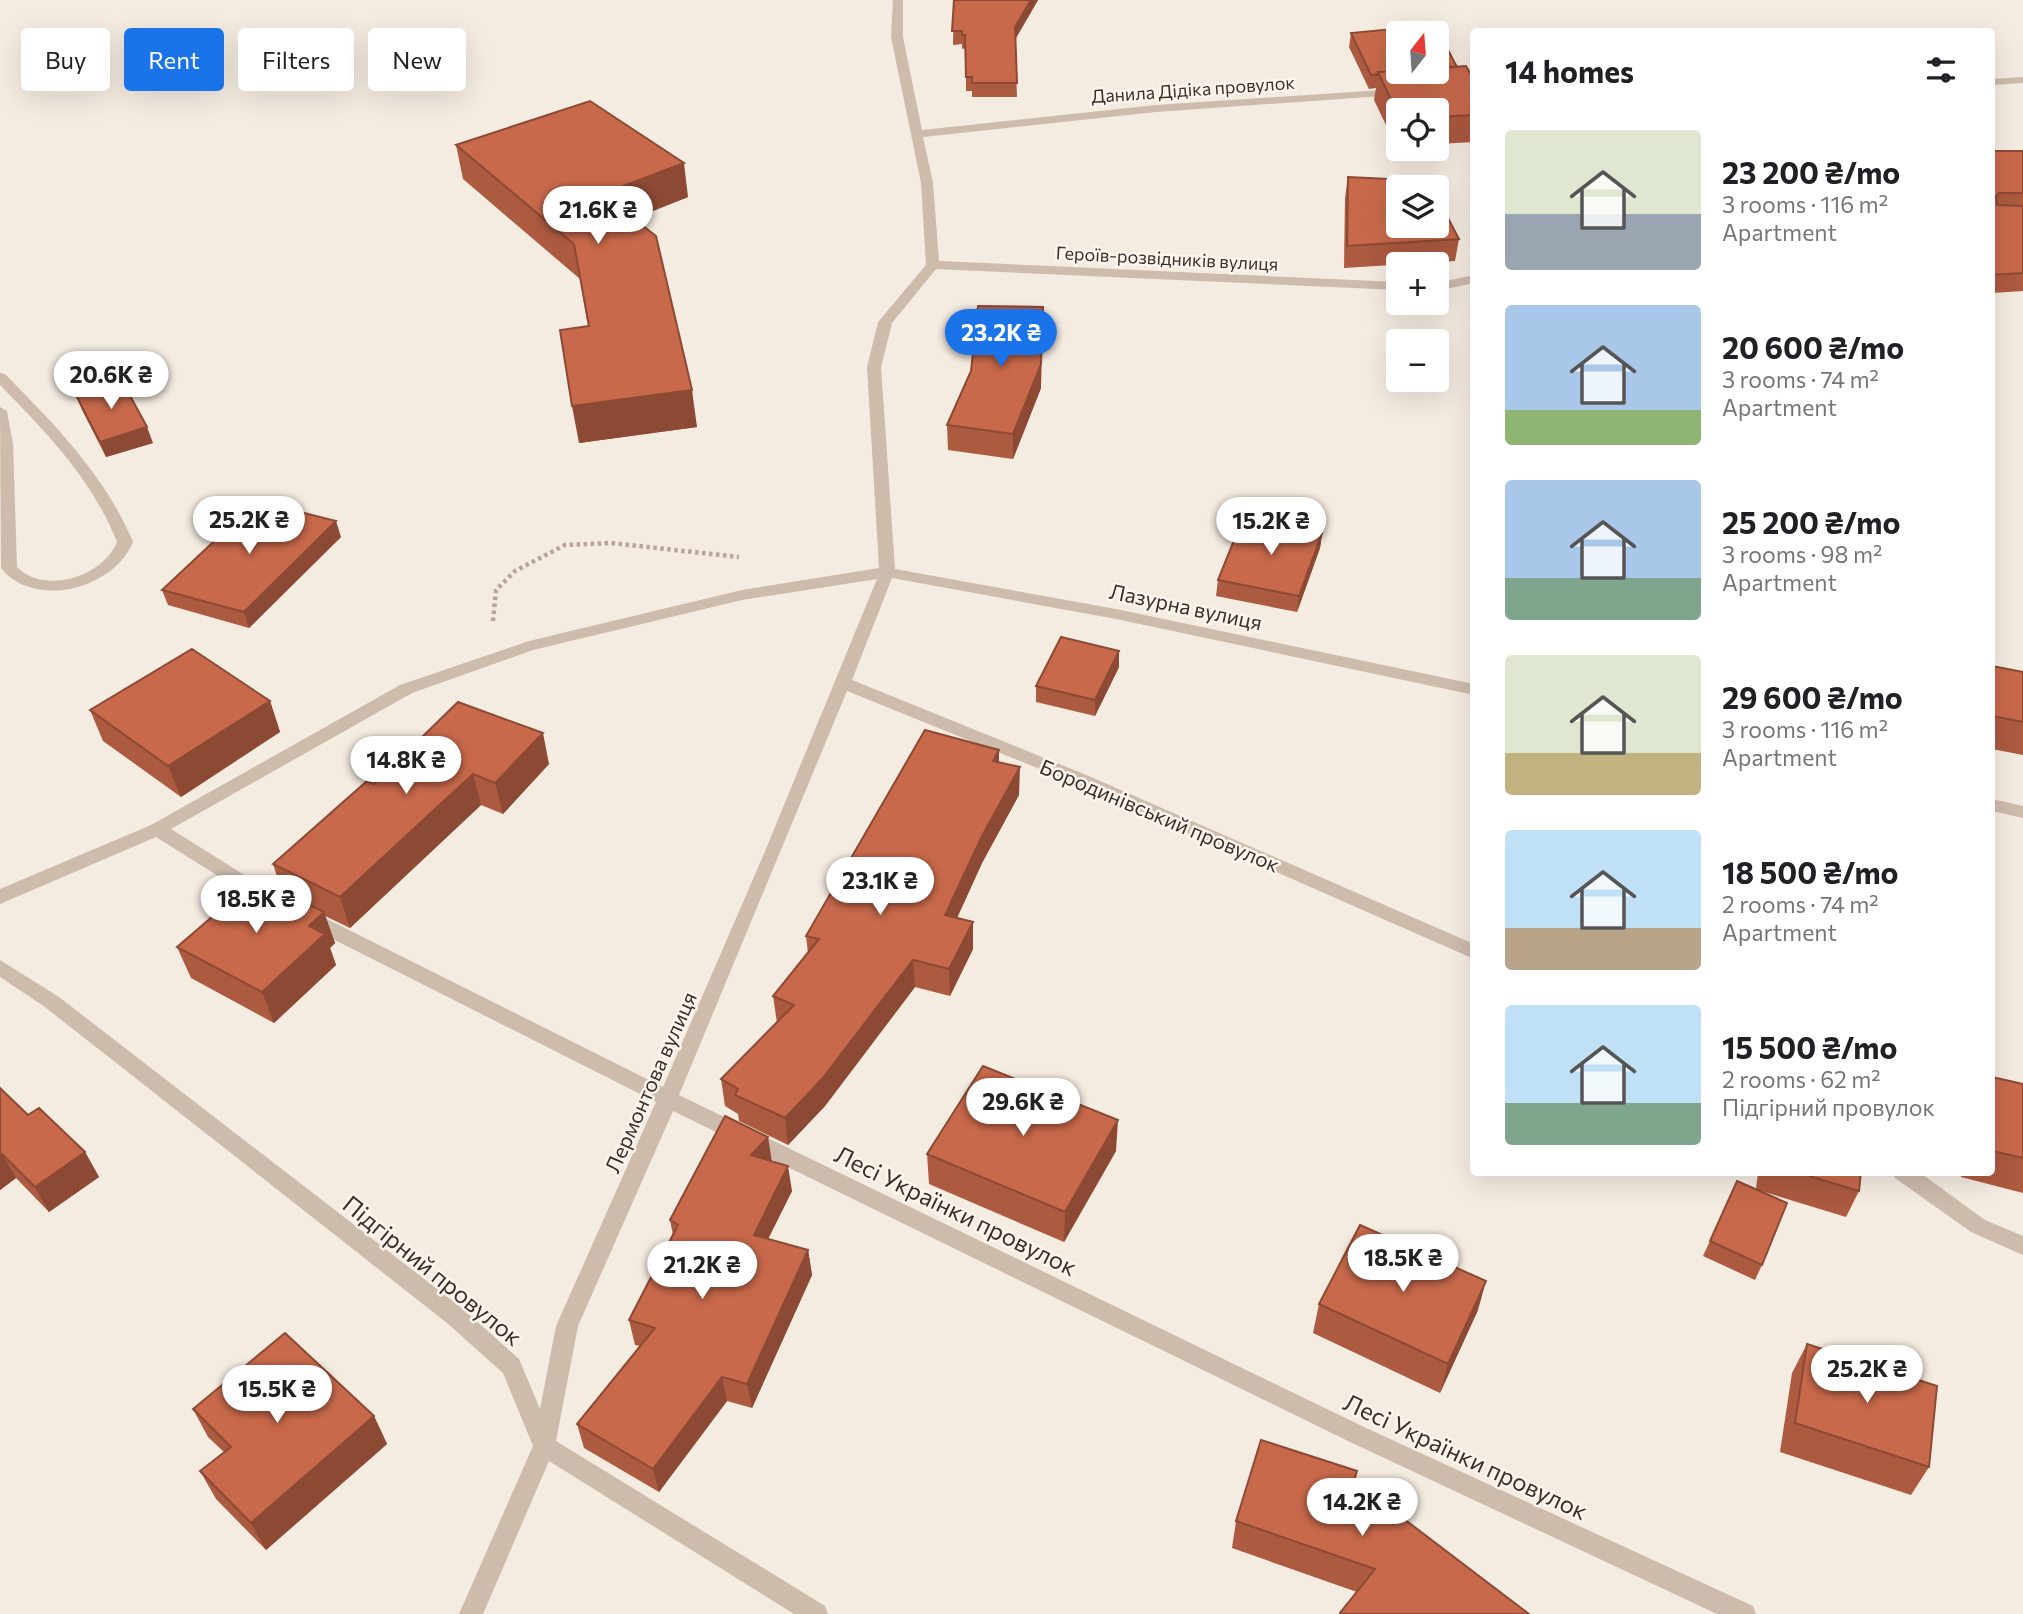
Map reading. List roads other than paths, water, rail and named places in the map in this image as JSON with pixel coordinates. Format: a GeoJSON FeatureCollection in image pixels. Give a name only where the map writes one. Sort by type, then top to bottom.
{"type":"FeatureCollection","features":[{"type":"Feature","properties":{"kind":"street"},"geometry":{"type":"LineString","coordinates":[[887,572],[874,367],[885,322],[933,265],[927,183],[897,37],[898,0]]}},
{"type":"Feature","properties":{"kind":"street"},"geometry":{"type":"LineString","coordinates":[[1995,82],[2023,80]]}},
{"type":"Feature","properties":{"kind":"street","name":"Данила Дідіка провулок"},"geometry":{"type":"LineString","coordinates":[[917,134],[1013,121],[1189,105],[1410,91]]}},
{"type":"Feature","properties":{"kind":"street","name":"Героїв-розвідників вулиця"},"geometry":{"type":"LineString","coordinates":[[933,265],[1386,285]]}},
{"type":"Feature","properties":{"kind":"street"},"geometry":{"type":"LineString","coordinates":[[1449,284],[1470,280]]}},
{"type":"Feature","properties":{"kind":"street"},"geometry":{"type":"LineString","coordinates":[[0,377],[60,439],[117,517],[125,542],[117,559],[98,573],[71,583],[43,586],[21,580],[9,568],[6,444],[0,411]]}},
{"type":"Feature","properties":{"kind":"street","name":"Лазурна вулиця"},"geometry":{"type":"LineString","coordinates":[[0,897],[157,829],[406,689],[529,646],[742,595],[887,572],[1116,614],[1470,690]]}},
{"type":"Feature","properties":{"kind":"street","name":"Лермонтова вулиця"},"geometry":{"type":"LineString","coordinates":[[471,1614],[544,1446],[567,1326],[668,1099],[844,684],[887,572]]}},
{"type":"Feature","properties":{"kind":"street","name":"Бородинівський провулок"},"geometry":{"type":"LineString","coordinates":[[844,684],[1078,778],[1470,950]]}},
{"type":"Feature","properties":{"kind":"street"},"geometry":{"type":"LineString","coordinates":[[1995,806],[2023,812]]}},
{"type":"Feature","properties":{"kind":"street","name":"Лесі Українки провулок"},"geometry":{"type":"LineString","coordinates":[[157,829],[256,892],[668,1099],[1356,1434],[1744,1614]]}},
{"type":"Feature","properties":{"kind":"street","name":"Підгірний провулок"},"geometry":{"type":"LineString","coordinates":[[0,967],[52,1002],[455,1316],[511,1366],[544,1446]]}},
{"type":"Feature","properties":{"kind":"street"},"geometry":{"type":"LineString","coordinates":[[1908,1176],[1978,1226],[2023,1245]]}},
{"type":"Feature","properties":{"kind":"street"},"geometry":{"type":"LineString","coordinates":[[544,1446],[816,1614]]}}]}
